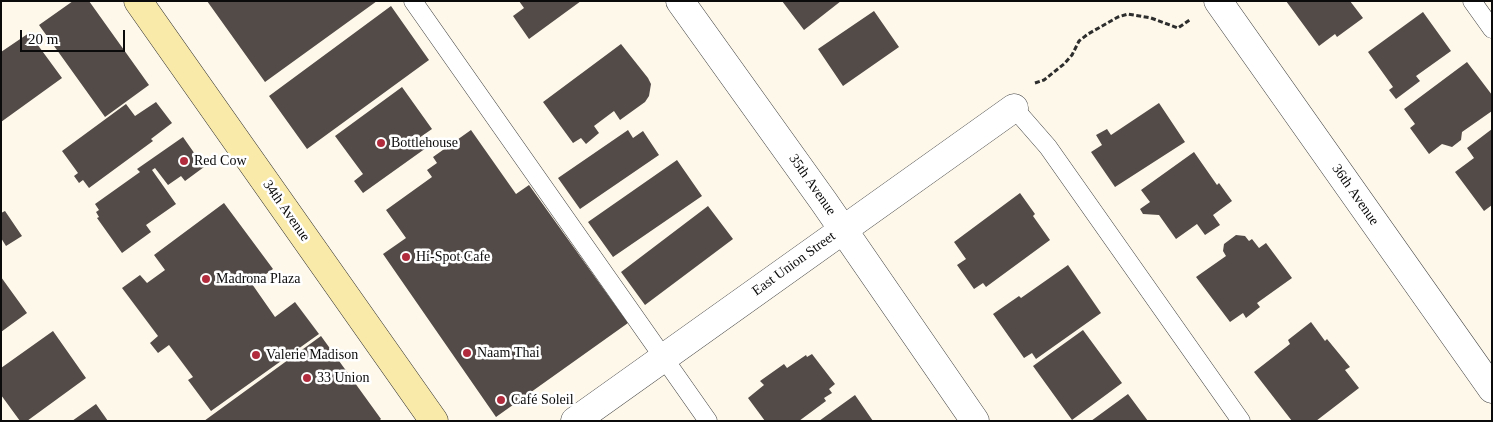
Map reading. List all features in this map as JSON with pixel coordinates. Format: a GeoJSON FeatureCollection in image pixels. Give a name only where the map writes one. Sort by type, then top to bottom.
{"type":"FeatureCollection","features":[{"type":"Feature","properties":{"kind":"street","name":"34th Avenue"},"geometry":{"type":"LineString","coordinates":[[138,1],[428,419]]}},
{"type":"Feature","properties":{"kind":"street","name":"35th Avenue"},"geometry":{"type":"LineString","coordinates":[[680,1],[843,229],[975,421]]}},
{"type":"Feature","properties":{"kind":"street","name":"36th Avenue"},"geometry":{"type":"LineString","coordinates":[[1218,1],[1492,389]]}},
{"type":"Feature","properties":{"kind":"street","name":"East Union Street"},"geometry":{"type":"LineString","coordinates":[[574,421],[1014,108]]}},
{"type":"Feature","properties":{"kind":"lane"},"geometry":{"type":"LineString","coordinates":[[413,1],[708,421]]}},
{"type":"Feature","properties":{"kind":"lane"},"geometry":{"type":"LineString","coordinates":[[1472,1],[1492,30]]}},
{"type":"Feature","properties":{"kind":"lane"},"geometry":{"type":"LineString","coordinates":[[1014,108],[1048,146],[1241,421]]}},
{"type":"Feature","properties":{"kind":"path"},"geometry":{"type":"LineString","coordinates":[[1030,85],[1044,80],[1053,74],[1072,55],[1080,42],[1088,34],[1118,17],[1128,14],[1151,18],[1178,28]]}},
{"type":"Feature","properties":{"kind":"building"},"geometry":{"type":"Polygon","coordinates":[[[73,1],[89,1],[149,85],[105,117],[39,25],[73,1]]]}},
{"type":"Feature","properties":{"kind":"building"},"geometry":{"type":"Polygon","coordinates":[[[207,1],[377,1],[265,82],[207,1]]]}},
{"type":"Feature","properties":{"kind":"building"},"geometry":{"type":"Polygon","coordinates":[[[519,1],[581,1],[529,39],[513,16],[524,8],[519,1]]]}},
{"type":"Feature","properties":{"kind":"building"},"geometry":{"type":"Polygon","coordinates":[[[782,1],[841,1],[804,30],[782,1]]]}},
{"type":"Feature","properties":{"kind":"building"},"geometry":{"type":"Polygon","coordinates":[[[1286,1],[1350,1],[1363,18],[1337,37],[1335,34],[1319,46],[1286,1]]]}},
{"type":"Feature","properties":{"kind":"building"},"geometry":{"type":"Polygon","coordinates":[[[391,6],[429,60],[307,149],[269,96],[391,6]]]}},
{"type":"Feature","properties":{"kind":"building"},"geometry":{"type":"Polygon","coordinates":[[[874,11],[899,47],[843,86],[818,49],[874,11]]]}},
{"type":"Feature","properties":{"kind":"building"},"geometry":{"type":"Polygon","coordinates":[[[1423,12],[1451,51],[1416,76],[1420,81],[1396,99],[1389,90],[1393,87],[1368,52],[1423,12]]]}},
{"type":"Feature","properties":{"kind":"building"},"geometry":{"type":"Polygon","coordinates":[[[29,33],[62,78],[1,122],[1,52],[29,33]]]}},
{"type":"Feature","properties":{"kind":"building"},"geometry":{"type":"Polygon","coordinates":[[[621,44],[648,78],[651,84],[649,96],[645,102],[620,120],[614,111],[594,126],[599,133],[586,144],[581,138],[573,143],[543,102],[621,44]]]}},
{"type":"Feature","properties":{"kind":"building"},"geometry":{"type":"Polygon","coordinates":[[[1467,62],[1492,95],[1492,111],[1462,132],[1461,140],[1452,147],[1442,144],[1429,154],[1410,128],[1415,124],[1404,109],[1467,62]]]}},
{"type":"Feature","properties":{"kind":"building","name":"Bottlehouse"},"geometry":{"type":"Polygon","coordinates":[[[402,87],[432,129],[419,138],[426,148],[363,193],[354,181],[363,174],[335,136],[402,87]]]}},
{"type":"Feature","properties":{"kind":"building"},"geometry":{"type":"Polygon","coordinates":[[[156,102],[172,123],[151,139],[153,141],[89,188],[83,180],[79,183],[74,176],[78,173],[62,151],[126,104],[135,116],[156,102]]]}},
{"type":"Feature","properties":{"kind":"building"},"geometry":{"type":"Polygon","coordinates":[[[1159,103],[1185,142],[1115,187],[1091,152],[1102,145],[1096,135],[1107,129],[1111,135],[1159,103]]]}},
{"type":"Feature","properties":{"kind":"building"},"geometry":{"type":"Polygon","coordinates":[[[1492,129],[1492,205],[1484,211],[1455,172],[1474,158],[1467,148],[1492,129]]]}},
{"type":"Feature","properties":{"kind":"building"},"geometry":{"type":"Polygon","coordinates":[[[471,130],[516,194],[529,185],[628,323],[496,417],[383,254],[406,238],[386,210],[432,177],[427,170],[437,163],[433,157],[471,130]]]}},
{"type":"Feature","properties":{"kind":"building"},"geometry":{"type":"Polygon","coordinates":[[[628,130],[633,138],[643,131],[659,155],[580,209],[558,178],[628,130]]]}},
{"type":"Feature","properties":{"kind":"building"},"geometry":{"type":"Polygon","coordinates":[[[183,137],[204,167],[185,181],[181,176],[168,185],[155,168],[152,170],[176,204],[146,225],[151,232],[122,253],[97,218],[99,217],[96,212],[99,210],[95,204],[140,172],[137,169],[183,137]]]}},
{"type":"Feature","properties":{"kind":"building"},"geometry":{"type":"Polygon","coordinates":[[[1194,152],[1217,185],[1219,183],[1232,201],[1213,215],[1220,225],[1205,235],[1197,224],[1176,239],[1159,215],[1143,214],[1140,209],[1150,202],[1141,190],[1194,152]]]}},
{"type":"Feature","properties":{"kind":"building"},"geometry":{"type":"Polygon","coordinates":[[[677,160],[702,196],[613,257],[588,222],[677,160]]]}},
{"type":"Feature","properties":{"kind":"building"},"geometry":{"type":"Polygon","coordinates":[[[1020,193],[1050,240],[986,287],[983,283],[974,289],[957,265],[966,259],[954,242],[1020,193]]]}},
{"type":"Feature","properties":{"kind":"building"},"geometry":{"type":"Polygon","coordinates":[[[224,203],[273,269],[252,284],[275,317],[295,302],[319,334],[211,411],[188,380],[193,377],[169,345],[158,353],[150,343],[158,336],[122,288],[140,275],[147,283],[165,270],[154,255],[224,203]]]}},
{"type":"Feature","properties":{"kind":"building"},"geometry":{"type":"Polygon","coordinates":[[[708,206],[733,239],[645,305],[621,272],[708,206]]]}},
{"type":"Feature","properties":{"kind":"building"},"geometry":{"type":"Polygon","coordinates":[[[5,211],[22,236],[6,246],[1,238],[1,213],[5,211]]]}},
{"type":"Feature","properties":{"kind":"building"},"geometry":{"type":"Polygon","coordinates":[[[1236,235],[1245,236],[1249,241],[1252,239],[1259,248],[1266,243],[1292,278],[1257,303],[1260,307],[1246,318],[1243,313],[1230,322],[1196,277],[1226,256],[1223,251],[1224,244],[1236,235]]]}},
{"type":"Feature","properties":{"kind":"building"},"geometry":{"type":"Polygon","coordinates":[[[1068,265],[1101,313],[1036,359],[1032,353],[1024,358],[993,314],[1019,296],[1021,298],[1068,265]]]}},
{"type":"Feature","properties":{"kind":"building"},"geometry":{"type":"Polygon","coordinates":[[[1,277],[27,313],[1,332],[1,277]]]}},
{"type":"Feature","properties":{"kind":"building"},"geometry":{"type":"Polygon","coordinates":[[[1311,322],[1325,341],[1327,339],[1350,367],[1345,370],[1359,388],[1316,421],[1292,421],[1254,372],[1290,344],[1288,340],[1311,322]]]}},
{"type":"Feature","properties":{"kind":"building"},"geometry":{"type":"Polygon","coordinates":[[[1083,330],[1122,383],[1072,420],[1033,366],[1083,330]]]}},
{"type":"Feature","properties":{"kind":"building"},"geometry":{"type":"Polygon","coordinates":[[[53,331],[86,378],[27,421],[20,421],[1,395],[1,368],[53,331]]]}},
{"type":"Feature","properties":{"kind":"building","name":"33 Union"},"geometry":{"type":"Polygon","coordinates":[[[321,336],[381,419],[379,421],[204,421],[321,336]]]}},
{"type":"Feature","properties":{"kind":"building"},"geometry":{"type":"Polygon","coordinates":[[[812,354],[835,384],[829,389],[832,393],[824,398],[826,401],[799,421],[765,421],[748,398],[764,385],[760,381],[784,364],[787,368],[806,355],[807,357],[812,354]]]}},
{"type":"Feature","properties":{"kind":"building"},"geometry":{"type":"Polygon","coordinates":[[[1128,394],[1148,421],[1091,421],[1128,394]]]}},
{"type":"Feature","properties":{"kind":"building"},"geometry":{"type":"Polygon","coordinates":[[[855,395],[873,421],[819,421],[855,395]]]}},
{"type":"Feature","properties":{"kind":"building"},"geometry":{"type":"Polygon","coordinates":[[[96,404],[108,421],[72,421],[96,404]]]}},
{"type":"Feature","properties":{"kind":"place","name":"Bottlehouse"},"geometry":{"type":"Point","coordinates":[381,143]}},
{"type":"Feature","properties":{"kind":"place","name":"Red Cow"},"geometry":{"type":"Point","coordinates":[184,161]}},
{"type":"Feature","properties":{"kind":"place","name":"Hi-Spot Cafe"},"geometry":{"type":"Point","coordinates":[406,257]}},
{"type":"Feature","properties":{"kind":"place","name":"Madrona Plaza"},"geometry":{"type":"Point","coordinates":[206,279]}},
{"type":"Feature","properties":{"kind":"place","name":"Naam Thai"},"geometry":{"type":"Point","coordinates":[467,353]}},
{"type":"Feature","properties":{"kind":"place","name":"Valerie Madison"},"geometry":{"type":"Point","coordinates":[256,355]}},
{"type":"Feature","properties":{"kind":"place","name":"33 Union"},"geometry":{"type":"Point","coordinates":[307,378]}},
{"type":"Feature","properties":{"kind":"place","name":"Café Soleil"},"geometry":{"type":"Point","coordinates":[501,400]}}]}
